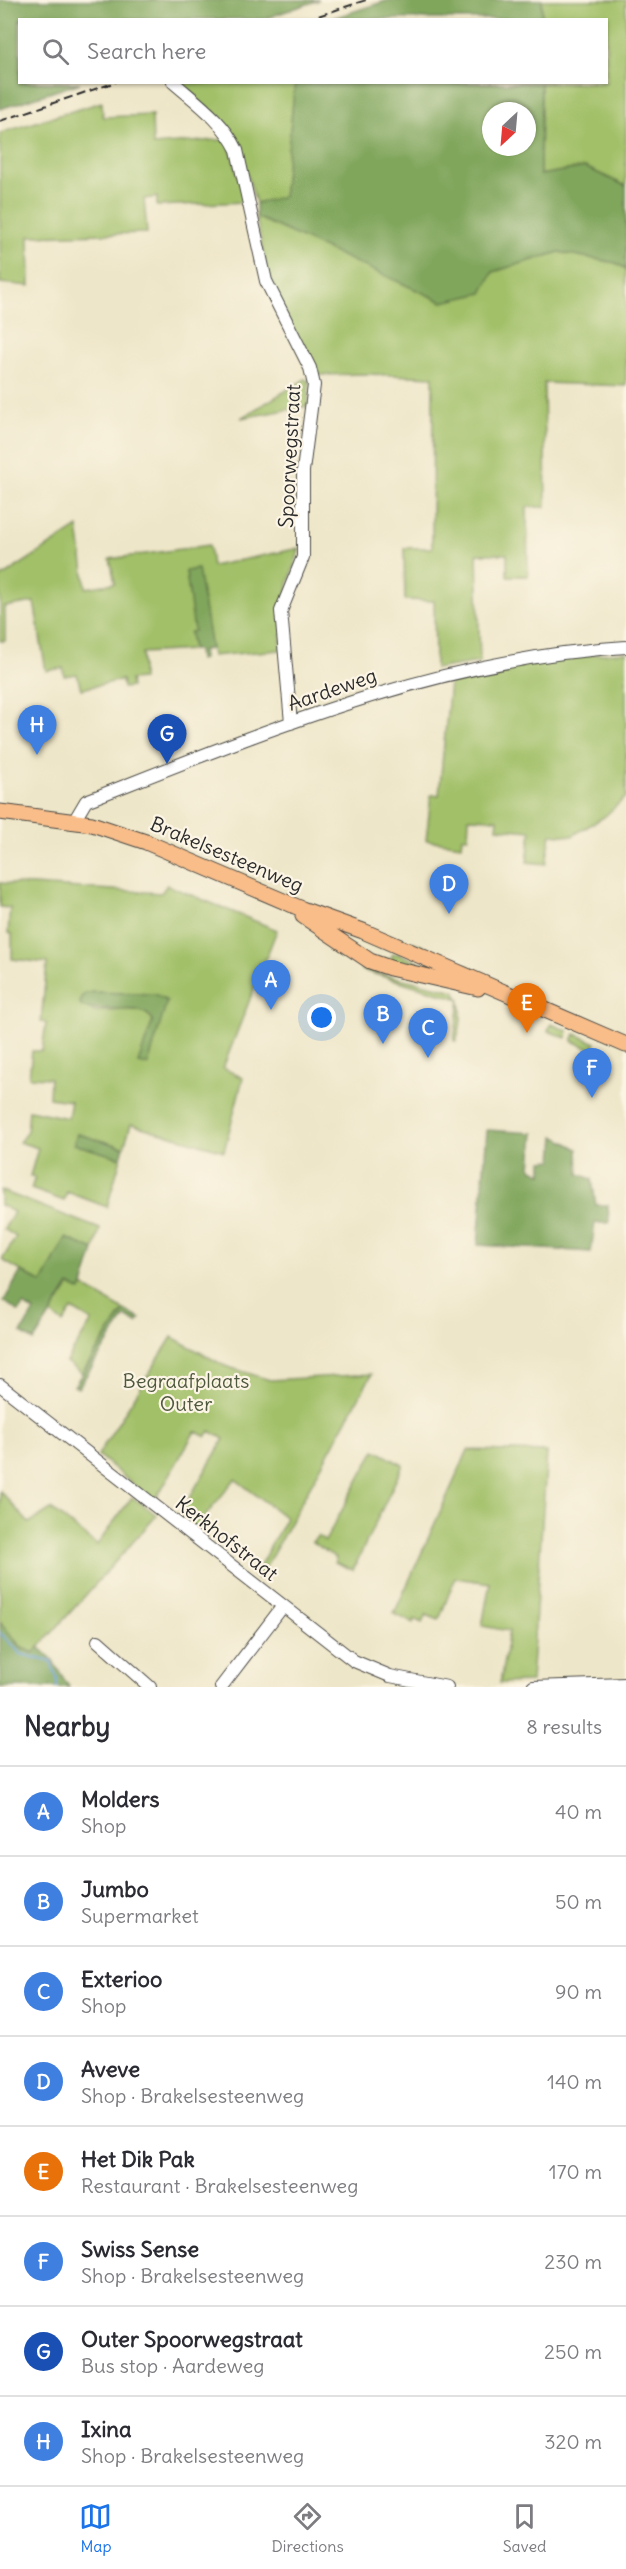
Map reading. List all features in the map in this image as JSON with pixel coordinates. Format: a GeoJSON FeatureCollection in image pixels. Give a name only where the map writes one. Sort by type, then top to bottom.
{"type":"FeatureCollection","features":[{"type":"Feature","properties":{"kind":"main road","name":"Brakelsesteenweg"},"geometry":{"type":"LineString","coordinates":[[0,812],[92,824],[146,842],[302,909],[363,931],[626,1047]]}},
{"type":"Feature","properties":{"kind":"main road","name":"Brakelsesteenweg"},"geometry":{"type":"LineString","coordinates":[[73,823],[176,859],[278,902],[310,919],[354,951],[384,966],[493,993],[626,1047]]}},
{"type":"Feature","properties":{"kind":"main road"},"geometry":{"type":"LineString","coordinates":[[354,951],[363,949],[367,945],[368,937],[363,931]]}},
{"type":"Feature","properties":{"kind":"main road"},"geometry":{"type":"LineString","coordinates":[[384,966],[382,953],[395,945]]}},
{"type":"Feature","properties":{"kind":"street","name":"Spoorwegstraat"},"geometry":{"type":"LineString","coordinates":[[175,84],[229,134],[237,150],[266,281],[313,375],[313,393],[303,471],[303,557],[298,574],[282,603],[280,618],[291,723]]}},
{"type":"Feature","properties":{"kind":"street","name":"Aardeweg"},"geometry":{"type":"LineString","coordinates":[[73,823],[86,801],[291,723],[388,690],[465,670],[525,658],[626,647]]}},
{"type":"Feature","properties":{"kind":"street","name":"Kerkhofstraat"},"geometry":{"type":"LineString","coordinates":[[0,1385],[354,1661],[370,1670],[390,1676],[447,1687]]}},
{"type":"Feature","properties":{"kind":"street"},"geometry":{"type":"LineString","coordinates":[[221,1687],[283,1606]]}},
{"type":"Feature","properties":{"kind":"street"},"geometry":{"type":"LineString","coordinates":[[98,1641],[150,1687]]}},
{"type":"Feature","properties":{"kind":"street"},"geometry":{"type":"LineString","coordinates":[[533,1687],[626,1684]]}},
{"type":"Feature","properties":{"kind":"green space"},"geometry":{"type":"Polygon","coordinates":[[[0,0],[319,0],[267,18],[18,18],[18,84],[77,84],[0,109],[0,0]]]}},
{"type":"Feature","properties":{"kind":"green space"},"geometry":{"type":"Polygon","coordinates":[[[389,0],[542,0],[542,18],[333,18],[389,0]]]}},
{"type":"Feature","properties":{"kind":"green space"},"geometry":{"type":"Polygon","coordinates":[[[542,0],[626,0],[626,186],[585,167],[540,175],[541,84],[608,84],[608,18],[542,18],[542,0]]]}},
{"type":"Feature","properties":{"kind":"green space"},"geometry":{"type":"Polygon","coordinates":[[[178,84],[295,84],[283,198],[256,203],[237,141],[178,84]]]}},
{"type":"Feature","properties":{"kind":"green space"},"geometry":{"type":"Polygon","coordinates":[[[295,84],[541,84],[540,175],[585,167],[626,186],[626,269],[616,263],[559,252],[493,272],[482,293],[443,302],[256,217],[256,203],[283,197],[295,84]]]}},
{"type":"Feature","properties":{"kind":"green space"},"geometry":{"type":"Polygon","coordinates":[[[102,102],[103,117],[152,115],[153,145],[228,139],[245,202],[157,206],[157,197],[144,199],[147,233],[29,236],[30,286],[0,283],[0,133],[102,102]]]}},
{"type":"Feature","properties":{"kind":"green space"},"geometry":{"type":"Polygon","coordinates":[[[256,217],[443,302],[493,272],[559,252],[616,263],[626,269],[626,386],[544,383],[546,507],[527,507],[528,576],[507,576],[507,554],[477,554],[480,662],[435,669],[434,601],[405,600],[404,548],[432,548],[433,377],[367,374],[316,375],[269,281],[256,217]]]}},
{"type":"Feature","properties":{"kind":"green space"},"geometry":{"type":"Polygon","coordinates":[[[305,379],[309,381],[308,406],[241,418],[305,379]]]}},
{"type":"Feature","properties":{"kind":"green space"},"geometry":{"type":"Polygon","coordinates":[[[78,527],[86,588],[115,583],[110,559],[209,545],[212,566],[300,548],[288,585],[280,650],[212,656],[197,569],[186,571],[195,631],[190,632],[193,650],[142,653],[142,679],[130,680],[131,687],[123,688],[122,680],[81,689],[77,674],[64,676],[63,668],[46,671],[34,602],[5,607],[5,641],[0,641],[0,578],[78,527]]]}},
{"type":"Feature","properties":{"kind":"green space"},"geometry":{"type":"Polygon","coordinates":[[[198,569],[211,649],[202,650],[203,659],[199,660],[198,650],[193,650],[190,632],[194,631],[186,571],[198,569]]]}},
{"type":"Feature","properties":{"kind":"green space"},"geometry":{"type":"Polygon","coordinates":[[[626,652],[626,797],[604,817],[572,836],[551,834],[546,864],[527,862],[531,831],[497,828],[498,819],[469,818],[468,837],[462,837],[461,845],[426,840],[431,795],[439,795],[450,682],[559,659],[626,652]]]}},
{"type":"Feature","properties":{"kind":"green space"},"geometry":{"type":"Polygon","coordinates":[[[0,883],[161,893],[167,885],[277,930],[223,1068],[243,1078],[224,1151],[131,1124],[124,1147],[77,1134],[74,1144],[121,1158],[107,1207],[67,1192],[64,1201],[31,1189],[35,1177],[30,1176],[38,1148],[19,1142],[27,1132],[29,1110],[68,1118],[71,1101],[49,1098],[50,1078],[29,1077],[32,1051],[42,1051],[46,1023],[41,1022],[47,963],[12,959],[12,934],[8,933],[10,908],[0,907],[0,883]],[[80,999],[80,1003],[92,1010],[133,1010],[147,1014],[153,1020],[149,1033],[167,1001],[80,999]]]}},
{"type":"Feature","properties":{"kind":"green space"},"geometry":{"type":"Polygon","coordinates":[[[413,942],[470,967],[470,970],[412,946],[413,942]]]}},
{"type":"Feature","properties":{"kind":"green space"},"geometry":{"type":"Polygon","coordinates":[[[393,954],[399,954],[459,979],[392,964],[390,960],[393,954]]]}},
{"type":"Feature","properties":{"kind":"green space"},"geometry":{"type":"Polygon","coordinates":[[[363,967],[377,973],[455,991],[459,999],[361,970],[363,967]]]}},
{"type":"Feature","properties":{"kind":"green space"},"geometry":{"type":"Polygon","coordinates":[[[93,992],[155,994],[167,1001],[148,1065],[138,1063],[153,1020],[147,1014],[130,1009],[99,1009],[81,1006],[80,999],[84,994],[93,992]]]}},
{"type":"Feature","properties":{"kind":"green space"},"geometry":{"type":"Polygon","coordinates":[[[460,1001],[460,1029],[454,1041],[460,1001]]]}},
{"type":"Feature","properties":{"kind":"green space"},"geometry":{"type":"Polygon","coordinates":[[[551,1024],[568,1031],[566,1038],[548,1031],[551,1024]]]}},
{"type":"Feature","properties":{"kind":"green space"},"geometry":{"type":"Polygon","coordinates":[[[575,1034],[596,1043],[593,1050],[572,1041],[575,1034]]]}},
{"type":"Feature","properties":{"kind":"green space"},"geometry":{"type":"Polygon","coordinates":[[[487,1130],[534,1133],[531,1168],[542,1174],[542,1161],[553,1160],[555,1136],[578,1149],[579,1174],[592,1179],[596,1205],[608,1205],[609,1223],[595,1223],[591,1252],[478,1245],[487,1130]]]}},
{"type":"Feature","properties":{"kind":"green space"},"geometry":{"type":"Polygon","coordinates":[[[77,1134],[124,1147],[121,1158],[74,1144],[77,1134]]]}},
{"type":"Feature","properties":{"kind":"green space"},"geometry":{"type":"Polygon","coordinates":[[[0,1190],[100,1229],[94,1250],[66,1238],[42,1283],[2,1260],[16,1237],[4,1229],[14,1212],[0,1205],[0,1190]]]}},
{"type":"Feature","properties":{"kind":"green space"},"geometry":{"type":"Polygon","coordinates":[[[66,1238],[94,1250],[83,1286],[81,1291],[69,1285],[34,1341],[21,1333],[34,1311],[23,1305],[19,1312],[4,1301],[21,1271],[42,1283],[66,1238]]]}},
{"type":"Feature","properties":{"kind":"green space"},"geometry":{"type":"Polygon","coordinates":[[[70,1285],[81,1290],[83,1286],[124,1310],[82,1373],[66,1362],[92,1321],[72,1309],[63,1323],[51,1314],[70,1285]]]}},
{"type":"Feature","properties":{"kind":"green space"},"geometry":{"type":"Polygon","coordinates":[[[124,1310],[140,1319],[137,1323],[125,1316],[78,1388],[74,1386],[124,1310]]]}},
{"type":"Feature","properties":{"kind":"green space","name":"Begraafplaats Outer"},"geometry":{"type":"Polygon","coordinates":[[[172,1337],[225,1366],[270,1380],[372,1374],[259,1579],[254,1576],[286,1518],[235,1479],[195,1529],[178,1517],[224,1439],[210,1431],[206,1437],[195,1431],[154,1502],[98,1455],[172,1337]]]}},
{"type":"Feature","properties":{"kind":"green space"},"geometry":{"type":"Polygon","coordinates":[[[375,1450],[403,1465],[353,1570],[335,1562],[336,1558],[312,1542],[318,1536],[325,1541],[375,1450]]]}},
{"type":"Feature","properties":{"kind":"green space"},"geometry":{"type":"Polygon","coordinates":[[[468,1450],[547,1452],[531,1682],[500,1683],[509,1631],[482,1626],[490,1583],[455,1578],[439,1620],[426,1615],[422,1623],[414,1619],[413,1623],[394,1614],[468,1450]]]}},
{"type":"Feature","properties":{"kind":"green space"},"geometry":{"type":"Polygon","coordinates":[[[0,1491],[29,1523],[51,1509],[97,1545],[132,1497],[157,1515],[34,1653],[20,1646],[0,1622],[0,1491]]]}},
{"type":"Feature","properties":{"kind":"green space"},"geometry":{"type":"Polygon","coordinates":[[[0,1622],[19,1646],[33,1653],[39,1647],[51,1658],[69,1687],[0,1687],[0,1622]]]}},
{"type":"Feature","properties":{"kind":"waterway"},"geometry":{"type":"LineString","coordinates":[[0,1633],[21,1654],[51,1662],[57,1678],[57,1687]]}},
{"type":"Feature","properties":{"kind":"railway"},"geometry":{"type":"LineString","coordinates":[[312,18],[366,0]]}},
{"type":"Feature","properties":{"kind":"railway"},"geometry":{"type":"LineString","coordinates":[[0,121],[110,84]]}},
{"type":"Feature","properties":{"kind":"place","name":"Ixina"},"geometry":{"type":"Point","coordinates":[37,755]}},
{"type":"Feature","properties":{"kind":"place","name":"Outer Spoorwegstraat"},"geometry":{"type":"Point","coordinates":[167,764]}},
{"type":"Feature","properties":{"kind":"place","name":"Aveve"},"geometry":{"type":"Point","coordinates":[449,914]}},
{"type":"Feature","properties":{"kind":"place","name":"Molders"},"geometry":{"type":"Point","coordinates":[271,1010]}},
{"type":"Feature","properties":{"kind":"place","name":"Het Dik Pak"},"geometry":{"type":"Point","coordinates":[527,1033]}},
{"type":"Feature","properties":{"kind":"place","name":"Jumbo"},"geometry":{"type":"Point","coordinates":[383,1044]}},
{"type":"Feature","properties":{"kind":"place","name":"Exterioo"},"geometry":{"type":"Point","coordinates":[428,1058]}},
{"type":"Feature","properties":{"kind":"place","name":"Swiss Sense"},"geometry":{"type":"Point","coordinates":[592,1098]}}]}
